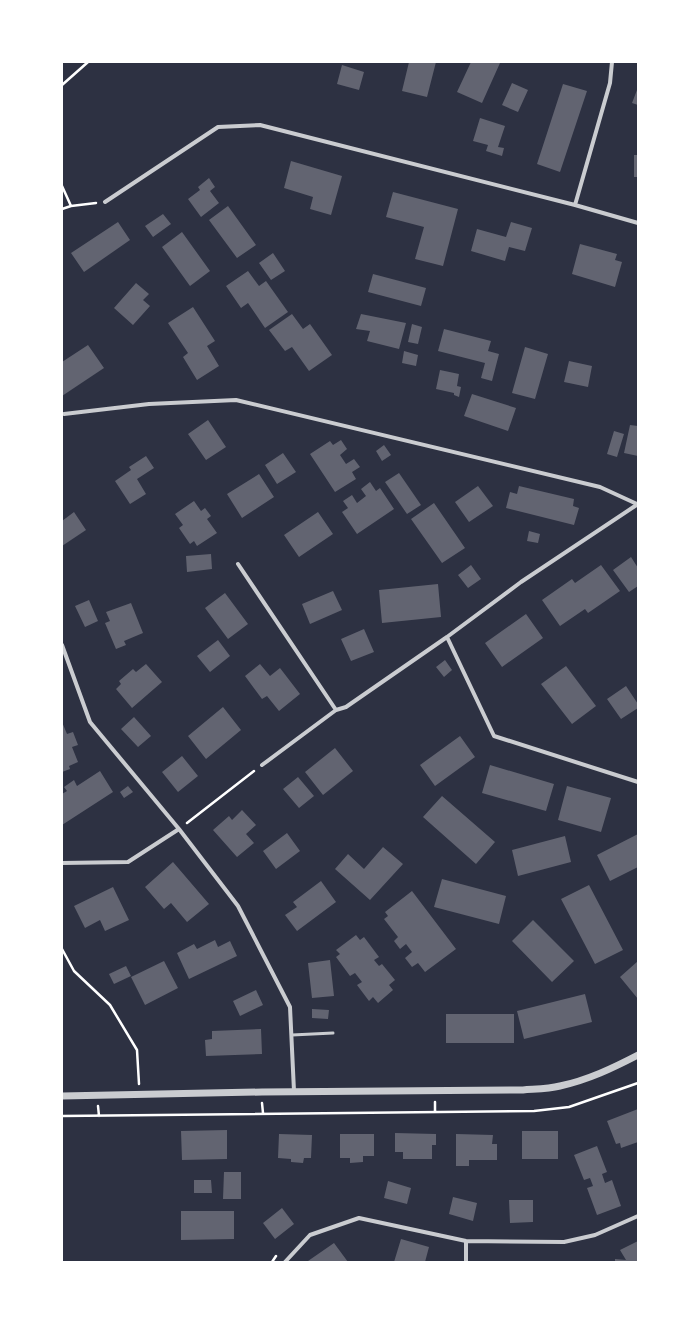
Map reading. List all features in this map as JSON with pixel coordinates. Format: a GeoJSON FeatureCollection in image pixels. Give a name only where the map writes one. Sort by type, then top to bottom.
{"type":"FeatureCollection","features":[{"type":"Feature","properties":{"kind":"street"},"geometry":{"type":"LineString","coordinates":[[575,205],[610,83],[612,62]]}},
{"type":"Feature","properties":{"kind":"street"},"geometry":{"type":"LineString","coordinates":[[105,202],[218,127],[260,125],[575,205],[638,223]]}},
{"type":"Feature","properties":{"kind":"street"},"geometry":{"type":"LineString","coordinates":[[64,414],[149,404],[236,400],[600,487],[637,504]]}},
{"type":"Feature","properties":{"kind":"street"},"geometry":{"type":"LineString","coordinates":[[262,765],[336,710],[346,707],[448,637],[521,582],[637,504]]}},
{"type":"Feature","properties":{"kind":"street"},"geometry":{"type":"LineString","coordinates":[[238,564],[336,710]]}},
{"type":"Feature","properties":{"kind":"street"},"geometry":{"type":"LineString","coordinates":[[448,637],[494,736],[638,782]]}},
{"type":"Feature","properties":{"kind":"street"},"geometry":{"type":"LineString","coordinates":[[62,645],[90,722],[179,830],[238,906],[290,1007],[294,1091]]}},
{"type":"Feature","properties":{"kind":"street"},"geometry":{"type":"LineString","coordinates":[[62,863],[128,862],[179,830]]}},
{"type":"Feature","properties":{"kind":"street"},"geometry":{"type":"LineString","coordinates":[[62,1096],[294,1091],[523,1090],[560,1086],[592,1077],[618,1066],[638,1055]]}},
{"type":"Feature","properties":{"kind":"street"},"geometry":{"type":"LineString","coordinates":[[285,1262],[310,1235],[359,1218],[466,1241],[564,1242],[594,1236],[638,1216]]}},
{"type":"Feature","properties":{"kind":"street"},"geometry":{"type":"LineString","coordinates":[[466,1241],[466,1262]]}},
{"type":"Feature","properties":{"kind":"lane"},"geometry":{"type":"LineString","coordinates":[[292,1036],[333,1033]]}},
{"type":"Feature","properties":{"kind":"path"},"geometry":{"type":"LineString","coordinates":[[62,85],[88,62]]}},
{"type":"Feature","properties":{"kind":"path"},"geometry":{"type":"LineString","coordinates":[[62,186],[71,206]]}},
{"type":"Feature","properties":{"kind":"path"},"geometry":{"type":"LineString","coordinates":[[62,209],[71,206],[105,202]]}},
{"type":"Feature","properties":{"kind":"path"},"geometry":{"type":"LineString","coordinates":[[179,830],[262,765]]}},
{"type":"Feature","properties":{"kind":"path"},"geometry":{"type":"LineString","coordinates":[[62,949],[74,971],[110,1004],[137,1050],[140,1094]]}},
{"type":"Feature","properties":{"kind":"path"},"geometry":{"type":"LineString","coordinates":[[62,1116],[534,1111],[569,1107],[638,1083]]}},
{"type":"Feature","properties":{"kind":"building"},"geometry":{"type":"Polygon","coordinates":[[[409,62],[436,62],[427,97],[402,91],[409,62]]]}},
{"type":"Feature","properties":{"kind":"building"},"geometry":{"type":"Polygon","coordinates":[[[471,62],[500,63],[482,103],[457,92],[471,62]]]}},
{"type":"Feature","properties":{"kind":"building"},"geometry":{"type":"Polygon","coordinates":[[[342,65],[364,72],[359,90],[337,84],[342,65]]]}},
{"type":"Feature","properties":{"kind":"building"},"geometry":{"type":"Polygon","coordinates":[[[512,83],[528,90],[518,112],[502,105],[512,83]]]}},
{"type":"Feature","properties":{"kind":"building"},"geometry":{"type":"Polygon","coordinates":[[[563,84],[587,91],[560,172],[537,164],[563,84]]]}},
{"type":"Feature","properties":{"kind":"building"},"geometry":{"type":"Polygon","coordinates":[[[638,90],[638,105],[632,103],[638,90]]]}},
{"type":"Feature","properties":{"kind":"building"},"geometry":{"type":"Polygon","coordinates":[[[480,118],[505,126],[498,147],[504,148],[502,156],[486,151],[488,145],[473,141],[480,118]]]}},
{"type":"Feature","properties":{"kind":"building"},"geometry":{"type":"Polygon","coordinates":[[[634,155],[638,155],[638,177],[634,177],[634,155]]]}},
{"type":"Feature","properties":{"kind":"building"},"geometry":{"type":"Polygon","coordinates":[[[291,161],[342,176],[331,215],[310,209],[313,197],[284,188],[291,161]]]}},
{"type":"Feature","properties":{"kind":"building"},"geometry":{"type":"Polygon","coordinates":[[[209,178],[215,187],[210,191],[219,203],[201,217],[188,199],[200,190],[198,187],[209,178]]]}},
{"type":"Feature","properties":{"kind":"building"},"geometry":{"type":"Polygon","coordinates":[[[393,192],[458,209],[443,266],[415,259],[424,227],[386,217],[393,192]]]}},
{"type":"Feature","properties":{"kind":"building"},"geometry":{"type":"Polygon","coordinates":[[[228,206],[256,245],[237,258],[209,220],[228,206]]]}},
{"type":"Feature","properties":{"kind":"building"},"geometry":{"type":"Polygon","coordinates":[[[163,214],[171,224],[153,237],[145,226],[163,214]]]}},
{"type":"Feature","properties":{"kind":"building"},"geometry":{"type":"Polygon","coordinates":[[[118,222],[130,240],[84,272],[71,253],[118,222]]]}},
{"type":"Feature","properties":{"kind":"building"},"geometry":{"type":"Polygon","coordinates":[[[511,222],[532,228],[525,251],[509,247],[505,261],[471,251],[477,229],[506,237],[511,222]]]}},
{"type":"Feature","properties":{"kind":"building"},"geometry":{"type":"Polygon","coordinates":[[[182,232],[210,271],[190,286],[162,247],[182,232]]]}},
{"type":"Feature","properties":{"kind":"building"},"geometry":{"type":"Polygon","coordinates":[[[580,244],[617,254],[615,260],[622,262],[615,287],[572,274],[580,244]]]}},
{"type":"Feature","properties":{"kind":"building"},"geometry":{"type":"Polygon","coordinates":[[[273,253],[285,271],[271,280],[259,263],[273,253]]]}},
{"type":"Feature","properties":{"kind":"building"},"geometry":{"type":"Polygon","coordinates":[[[248,271],[259,286],[266,281],[288,312],[265,328],[248,303],[241,308],[226,286],[248,271]]]}},
{"type":"Feature","properties":{"kind":"building"},"geometry":{"type":"Polygon","coordinates":[[[373,274],[426,288],[421,306],[368,292],[373,274]]]}},
{"type":"Feature","properties":{"kind":"building"},"geometry":{"type":"Polygon","coordinates":[[[136,283],[149,294],[143,300],[150,306],[133,325],[114,308],[136,283]]]}},
{"type":"Feature","properties":{"kind":"building"},"geometry":{"type":"Polygon","coordinates":[[[193,307],[215,341],[207,346],[219,366],[197,380],[183,357],[188,353],[168,323],[193,307]]]}},
{"type":"Feature","properties":{"kind":"building"},"geometry":{"type":"Polygon","coordinates":[[[292,314],[303,329],[310,324],[332,355],[309,371],[292,347],[285,351],[269,330],[292,314]]]}},
{"type":"Feature","properties":{"kind":"building"},"geometry":{"type":"Polygon","coordinates":[[[361,314],[406,323],[399,349],[367,341],[370,331],[356,329],[361,314]]]}},
{"type":"Feature","properties":{"kind":"building"},"geometry":{"type":"Polygon","coordinates":[[[412,324],[422,327],[418,344],[408,342],[412,324]]]}},
{"type":"Feature","properties":{"kind":"building"},"geometry":{"type":"Polygon","coordinates":[[[444,329],[491,341],[488,351],[499,354],[492,381],[481,378],[485,363],[438,351],[444,329]]]}},
{"type":"Feature","properties":{"kind":"building"},"geometry":{"type":"Polygon","coordinates":[[[88,345],[104,368],[62,396],[62,362],[88,345]]]}},
{"type":"Feature","properties":{"kind":"building"},"geometry":{"type":"Polygon","coordinates":[[[525,347],[548,354],[535,399],[512,393],[525,347]]]}},
{"type":"Feature","properties":{"kind":"building"},"geometry":{"type":"Polygon","coordinates":[[[404,351],[418,355],[416,366],[402,363],[404,351]]]}},
{"type":"Feature","properties":{"kind":"building"},"geometry":{"type":"Polygon","coordinates":[[[569,361],[592,366],[588,387],[564,382],[569,361]]]}},
{"type":"Feature","properties":{"kind":"building"},"geometry":{"type":"Polygon","coordinates":[[[440,370],[459,374],[457,386],[461,387],[459,397],[454,395],[454,393],[436,389],[440,370]]]}},
{"type":"Feature","properties":{"kind":"building"},"geometry":{"type":"Polygon","coordinates":[[[472,394],[516,408],[508,431],[464,416],[472,394]]]}},
{"type":"Feature","properties":{"kind":"building"},"geometry":{"type":"Polygon","coordinates":[[[208,420],[226,447],[206,460],[188,434],[208,420]]]}},
{"type":"Feature","properties":{"kind":"building"},"geometry":{"type":"Polygon","coordinates":[[[630,425],[638,426],[638,456],[624,453],[630,425]]]}},
{"type":"Feature","properties":{"kind":"building"},"geometry":{"type":"Polygon","coordinates":[[[614,431],[624,434],[617,457],[607,454],[614,431]]]}},
{"type":"Feature","properties":{"kind":"building"},"geometry":{"type":"Polygon","coordinates":[[[341,440],[347,449],[340,455],[346,464],[354,459],[360,467],[352,472],[356,479],[335,492],[310,454],[330,441],[333,445],[341,440]]]}},
{"type":"Feature","properties":{"kind":"building"},"geometry":{"type":"Polygon","coordinates":[[[384,445],[391,455],[382,461],[376,451],[384,445]]]}},
{"type":"Feature","properties":{"kind":"building"},"geometry":{"type":"Polygon","coordinates":[[[283,453],[296,472],[277,484],[265,465],[283,453]]]}},
{"type":"Feature","properties":{"kind":"building"},"geometry":{"type":"Polygon","coordinates":[[[146,456],[154,468],[137,479],[146,494],[130,504],[115,481],[131,470],[129,467],[146,456]]]}},
{"type":"Feature","properties":{"kind":"building"},"geometry":{"type":"Polygon","coordinates":[[[399,473],[421,505],[407,514],[385,482],[399,473]]]}},
{"type":"Feature","properties":{"kind":"building"},"geometry":{"type":"Polygon","coordinates":[[[259,474],[274,497],[242,518],[227,494],[259,474]]]}},
{"type":"Feature","properties":{"kind":"building"},"geometry":{"type":"Polygon","coordinates":[[[370,482],[376,491],[380,488],[394,509],[357,534],[342,512],[348,508],[343,501],[352,495],[357,503],[366,496],[361,489],[370,482]]]}},
{"type":"Feature","properties":{"kind":"building"},"geometry":{"type":"Polygon","coordinates":[[[478,486],[493,506],[469,522],[455,502],[478,486]]]}},
{"type":"Feature","properties":{"kind":"building"},"geometry":{"type":"Polygon","coordinates":[[[519,486],[574,499],[573,506],[579,508],[574,525],[506,508],[510,492],[517,494],[519,486]]]}},
{"type":"Feature","properties":{"kind":"building"},"geometry":{"type":"Polygon","coordinates":[[[194,501],[201,511],[205,508],[211,516],[207,519],[217,533],[197,546],[194,541],[190,544],[179,528],[183,525],[175,514],[194,501]]]}},
{"type":"Feature","properties":{"kind":"building"},"geometry":{"type":"Polygon","coordinates":[[[434,503],[465,548],[442,563],[411,519],[434,503]]]}},
{"type":"Feature","properties":{"kind":"building"},"geometry":{"type":"Polygon","coordinates":[[[74,512],[86,530],[62,546],[62,521],[74,512]]]}},
{"type":"Feature","properties":{"kind":"building"},"geometry":{"type":"Polygon","coordinates":[[[318,512],[333,534],[299,557],[284,535],[318,512]]]}},
{"type":"Feature","properties":{"kind":"building"},"geometry":{"type":"Polygon","coordinates":[[[529,531],[540,534],[538,543],[527,541],[529,531]]]}},
{"type":"Feature","properties":{"kind":"building"},"geometry":{"type":"Polygon","coordinates":[[[211,554],[212,569],[187,572],[186,556],[211,554]]]}},
{"type":"Feature","properties":{"kind":"building"},"geometry":{"type":"Polygon","coordinates":[[[631,557],[638,568],[638,586],[629,592],[613,570],[631,557]]]}},
{"type":"Feature","properties":{"kind":"building"},"geometry":{"type":"Polygon","coordinates":[[[471,565],[481,579],[468,588],[458,575],[471,565]]]}},
{"type":"Feature","properties":{"kind":"building"},"geometry":{"type":"Polygon","coordinates":[[[601,565],[620,591],[588,613],[585,609],[560,626],[542,600],[572,579],[575,583],[601,565]]]}},
{"type":"Feature","properties":{"kind":"building"},"geometry":{"type":"Polygon","coordinates":[[[438,584],[441,617],[382,623],[379,590],[438,584]]]}},
{"type":"Feature","properties":{"kind":"building"},"geometry":{"type":"Polygon","coordinates":[[[333,591],[342,610],[310,624],[302,604],[333,591]]]}},
{"type":"Feature","properties":{"kind":"building"},"geometry":{"type":"Polygon","coordinates":[[[225,593],[248,624],[228,639],[205,608],[225,593]]]}},
{"type":"Feature","properties":{"kind":"building"},"geometry":{"type":"Polygon","coordinates":[[[89,600],[98,621],[85,627],[75,606],[89,600]]]}},
{"type":"Feature","properties":{"kind":"building"},"geometry":{"type":"Polygon","coordinates":[[[131,603],[143,633],[124,641],[126,645],[116,649],[105,623],[110,621],[106,612],[131,603]]]}},
{"type":"Feature","properties":{"kind":"building"},"geometry":{"type":"Polygon","coordinates":[[[526,614],[543,638],[502,667],[485,643],[526,614]]]}},
{"type":"Feature","properties":{"kind":"building"},"geometry":{"type":"Polygon","coordinates":[[[364,629],[374,652],[351,661],[341,639],[364,629]]]}},
{"type":"Feature","properties":{"kind":"building"},"geometry":{"type":"Polygon","coordinates":[[[218,640],[230,656],[210,672],[197,656],[218,640]]]}},
{"type":"Feature","properties":{"kind":"building"},"geometry":{"type":"Polygon","coordinates":[[[445,660],[452,670],[444,677],[436,667],[445,660]]]}},
{"type":"Feature","properties":{"kind":"building"},"geometry":{"type":"Polygon","coordinates":[[[146,664],[162,682],[132,708],[116,689],[121,684],[119,681],[133,669],[136,672],[146,664]]]}},
{"type":"Feature","properties":{"kind":"building"},"geometry":{"type":"Polygon","coordinates":[[[260,664],[270,676],[280,668],[300,694],[279,711],[267,696],[262,699],[245,676],[260,664]]]}},
{"type":"Feature","properties":{"kind":"building"},"geometry":{"type":"Polygon","coordinates":[[[566,666],[596,706],[572,724],[541,684],[566,666]]]}},
{"type":"Feature","properties":{"kind":"building"},"geometry":{"type":"Polygon","coordinates":[[[626,686],[638,704],[638,708],[621,719],[607,699],[626,686]]]}},
{"type":"Feature","properties":{"kind":"building"},"geometry":{"type":"Polygon","coordinates":[[[223,707],[241,730],[206,759],[188,736],[223,707]]]}},
{"type":"Feature","properties":{"kind":"building"},"geometry":{"type":"Polygon","coordinates":[[[134,717],[151,736],[138,747],[121,729],[134,717]]]}},
{"type":"Feature","properties":{"kind":"building"},"geometry":{"type":"Polygon","coordinates":[[[62,722],[67,734],[73,732],[78,745],[72,747],[78,762],[69,766],[70,769],[62,772],[62,722]]]}},
{"type":"Feature","properties":{"kind":"building"},"geometry":{"type":"Polygon","coordinates":[[[460,736],[475,757],[435,786],[420,765],[460,736]]]}},
{"type":"Feature","properties":{"kind":"building"},"geometry":{"type":"Polygon","coordinates":[[[335,748],[353,771],[323,795],[305,772],[335,748]]]}},
{"type":"Feature","properties":{"kind":"building"},"geometry":{"type":"Polygon","coordinates":[[[182,756],[198,776],[178,792],[162,772],[182,756]]]}},
{"type":"Feature","properties":{"kind":"building"},"geometry":{"type":"Polygon","coordinates":[[[490,765],[554,784],[546,811],[482,793],[490,765]]]}},
{"type":"Feature","properties":{"kind":"building"},"geometry":{"type":"Polygon","coordinates":[[[100,771],[113,792],[62,825],[62,794],[67,791],[64,787],[74,780],[77,786],[100,771]]]}},
{"type":"Feature","properties":{"kind":"building"},"geometry":{"type":"Polygon","coordinates":[[[298,777],[314,796],[299,808],[283,789],[298,777]]]}},
{"type":"Feature","properties":{"kind":"building"},"geometry":{"type":"Polygon","coordinates":[[[128,786],[133,792],[124,798],[120,792],[128,786]]]}},
{"type":"Feature","properties":{"kind":"building"},"geometry":{"type":"Polygon","coordinates":[[[567,786],[611,798],[601,832],[558,820],[567,786]]]}},
{"type":"Feature","properties":{"kind":"building"},"geometry":{"type":"Polygon","coordinates":[[[442,796],[495,842],[476,864],[423,817],[442,796]]]}},
{"type":"Feature","properties":{"kind":"building"},"geometry":{"type":"Polygon","coordinates":[[[242,810],[256,825],[246,834],[254,843],[237,857],[213,830],[229,816],[232,820],[242,810]]]}},
{"type":"Feature","properties":{"kind":"building"},"geometry":{"type":"Polygon","coordinates":[[[287,833],[300,851],[276,869],[263,851],[287,833]]]}},
{"type":"Feature","properties":{"kind":"building"},"geometry":{"type":"Polygon","coordinates":[[[638,834],[638,867],[610,881],[597,855],[638,834]]]}},
{"type":"Feature","properties":{"kind":"building"},"geometry":{"type":"Polygon","coordinates":[[[565,836],[571,862],[518,876],[512,850],[565,836]]]}},
{"type":"Feature","properties":{"kind":"building"},"geometry":{"type":"Polygon","coordinates":[[[383,847],[403,864],[370,900],[335,869],[348,854],[364,869],[383,847]]]}},
{"type":"Feature","properties":{"kind":"building"},"geometry":{"type":"Polygon","coordinates":[[[173,862],[209,904],[187,922],[171,903],[164,909],[145,887],[173,862]]]}},
{"type":"Feature","properties":{"kind":"building"},"geometry":{"type":"Polygon","coordinates":[[[442,879],[506,896],[499,924],[434,907],[442,879]]]}},
{"type":"Feature","properties":{"kind":"building"},"geometry":{"type":"Polygon","coordinates":[[[321,881],[336,902],[297,931],[285,915],[297,907],[293,902],[321,881]]]}},
{"type":"Feature","properties":{"kind":"building"},"geometry":{"type":"Polygon","coordinates":[[[589,885],[623,950],[595,964],[561,899],[589,885]]]}},
{"type":"Feature","properties":{"kind":"building"},"geometry":{"type":"Polygon","coordinates":[[[113,887],[129,920],[105,931],[100,920],[85,928],[74,906],[113,887]]]}},
{"type":"Feature","properties":{"kind":"building"},"geometry":{"type":"Polygon","coordinates":[[[412,891],[456,949],[425,972],[418,963],[412,967],[405,958],[412,952],[406,944],[400,949],[394,941],[398,937],[384,919],[388,916],[385,912],[412,891]]]}},
{"type":"Feature","properties":{"kind":"building"},"geometry":{"type":"Polygon","coordinates":[[[533,920],[574,961],[552,982],[512,941],[533,920]]]}},
{"type":"Feature","properties":{"kind":"building"},"geometry":{"type":"Polygon","coordinates":[[[356,935],[360,940],[364,937],[379,957],[374,960],[379,966],[382,964],[395,980],[389,985],[393,990],[378,1003],[373,997],[369,1001],[357,985],[362,982],[355,973],[350,976],[336,957],[340,954],[336,950],[356,935]]]}},
{"type":"Feature","properties":{"kind":"building"},"geometry":{"type":"Polygon","coordinates":[[[215,940],[218,947],[230,941],[237,956],[189,979],[177,953],[194,944],[197,949],[215,940]]]}},
{"type":"Feature","properties":{"kind":"building"},"geometry":{"type":"Polygon","coordinates":[[[330,960],[334,996],[312,998],[308,963],[330,960]]]}},
{"type":"Feature","properties":{"kind":"building"},"geometry":{"type":"Polygon","coordinates":[[[164,961],[178,988],[145,1005],[131,977],[164,961]]]}},
{"type":"Feature","properties":{"kind":"building"},"geometry":{"type":"Polygon","coordinates":[[[638,961],[638,999],[620,977],[638,961]]]}},
{"type":"Feature","properties":{"kind":"building"},"geometry":{"type":"Polygon","coordinates":[[[126,966],[131,976],[114,984],[109,974],[126,966]]]}},
{"type":"Feature","properties":{"kind":"building"},"geometry":{"type":"Polygon","coordinates":[[[256,990],[263,1005],[240,1016],[233,1001],[256,990]]]}},
{"type":"Feature","properties":{"kind":"building"},"geometry":{"type":"Polygon","coordinates":[[[585,994],[592,1022],[524,1039],[517,1011],[585,994]]]}},
{"type":"Feature","properties":{"kind":"building"},"geometry":{"type":"Polygon","coordinates":[[[312,1009],[329,1010],[328,1019],[312,1018],[312,1009]]]}},
{"type":"Feature","properties":{"kind":"building"},"geometry":{"type":"Polygon","coordinates":[[[446,1014],[514,1014],[514,1043],[446,1043],[446,1014]]]}},
{"type":"Feature","properties":{"kind":"building"},"geometry":{"type":"Polygon","coordinates":[[[261,1029],[262,1054],[206,1056],[205,1040],[212,1039],[212,1031],[261,1029]]]}},
{"type":"Feature","properties":{"kind":"building"},"geometry":{"type":"Polygon","coordinates":[[[638,1109],[638,1142],[621,1148],[620,1143],[616,1144],[607,1121],[638,1109]]]}},
{"type":"Feature","properties":{"kind":"building"},"geometry":{"type":"Polygon","coordinates":[[[227,1130],[227,1159],[182,1160],[181,1131],[227,1130]]]}},
{"type":"Feature","properties":{"kind":"building"},"geometry":{"type":"Polygon","coordinates":[[[522,1131],[558,1131],[558,1159],[522,1159],[522,1131]]]}},
{"type":"Feature","properties":{"kind":"building"},"geometry":{"type":"Polygon","coordinates":[[[395,1133],[436,1134],[436,1145],[432,1145],[432,1159],[403,1159],[403,1152],[395,1152],[395,1133]]]}},
{"type":"Feature","properties":{"kind":"building"},"geometry":{"type":"Polygon","coordinates":[[[279,1134],[312,1135],[311,1158],[304,1158],[303,1163],[291,1162],[291,1159],[278,1158],[279,1134]]]}},
{"type":"Feature","properties":{"kind":"building"},"geometry":{"type":"Polygon","coordinates":[[[340,1134],[374,1134],[374,1156],[363,1156],[363,1162],[350,1163],[350,1158],[340,1158],[340,1134]]]}},
{"type":"Feature","properties":{"kind":"building"},"geometry":{"type":"Polygon","coordinates":[[[456,1134],[493,1135],[492,1144],[497,1144],[497,1160],[469,1160],[469,1166],[456,1166],[456,1134]]]}},
{"type":"Feature","properties":{"kind":"building"},"geometry":{"type":"Polygon","coordinates":[[[597,1146],[607,1172],[602,1174],[605,1183],[612,1180],[621,1206],[597,1215],[587,1188],[593,1186],[590,1178],[584,1180],[574,1155],[597,1146]]]}},
{"type":"Feature","properties":{"kind":"building"},"geometry":{"type":"Polygon","coordinates":[[[224,1172],[241,1172],[241,1199],[223,1199],[224,1172]]]}},
{"type":"Feature","properties":{"kind":"building"},"geometry":{"type":"Polygon","coordinates":[[[194,1180],[211,1180],[212,1193],[194,1193],[194,1180]]]}},
{"type":"Feature","properties":{"kind":"building"},"geometry":{"type":"Polygon","coordinates":[[[388,1181],[411,1188],[407,1204],[384,1198],[388,1181]]]}},
{"type":"Feature","properties":{"kind":"building"},"geometry":{"type":"Polygon","coordinates":[[[453,1197],[477,1203],[473,1221],[449,1214],[453,1197]]]}},
{"type":"Feature","properties":{"kind":"building"},"geometry":{"type":"Polygon","coordinates":[[[509,1200],[533,1200],[533,1222],[510,1223],[509,1200]]]}},
{"type":"Feature","properties":{"kind":"building"},"geometry":{"type":"Polygon","coordinates":[[[282,1208],[294,1224],[275,1239],[263,1223],[282,1208]]]}},
{"type":"Feature","properties":{"kind":"building"},"geometry":{"type":"Polygon","coordinates":[[[181,1211],[234,1211],[234,1239],[181,1240],[181,1211]]]}},
{"type":"Feature","properties":{"kind":"building"},"geometry":{"type":"Polygon","coordinates":[[[401,1239],[429,1247],[425,1262],[394,1262],[401,1239]]]}},
{"type":"Feature","properties":{"kind":"building"},"geometry":{"type":"Polygon","coordinates":[[[638,1241],[638,1262],[615,1262],[615,1259],[626,1260],[620,1250],[638,1241]]]}},
{"type":"Feature","properties":{"kind":"building"},"geometry":{"type":"Polygon","coordinates":[[[334,1243],[348,1262],[308,1261],[334,1243]]]}}]}
